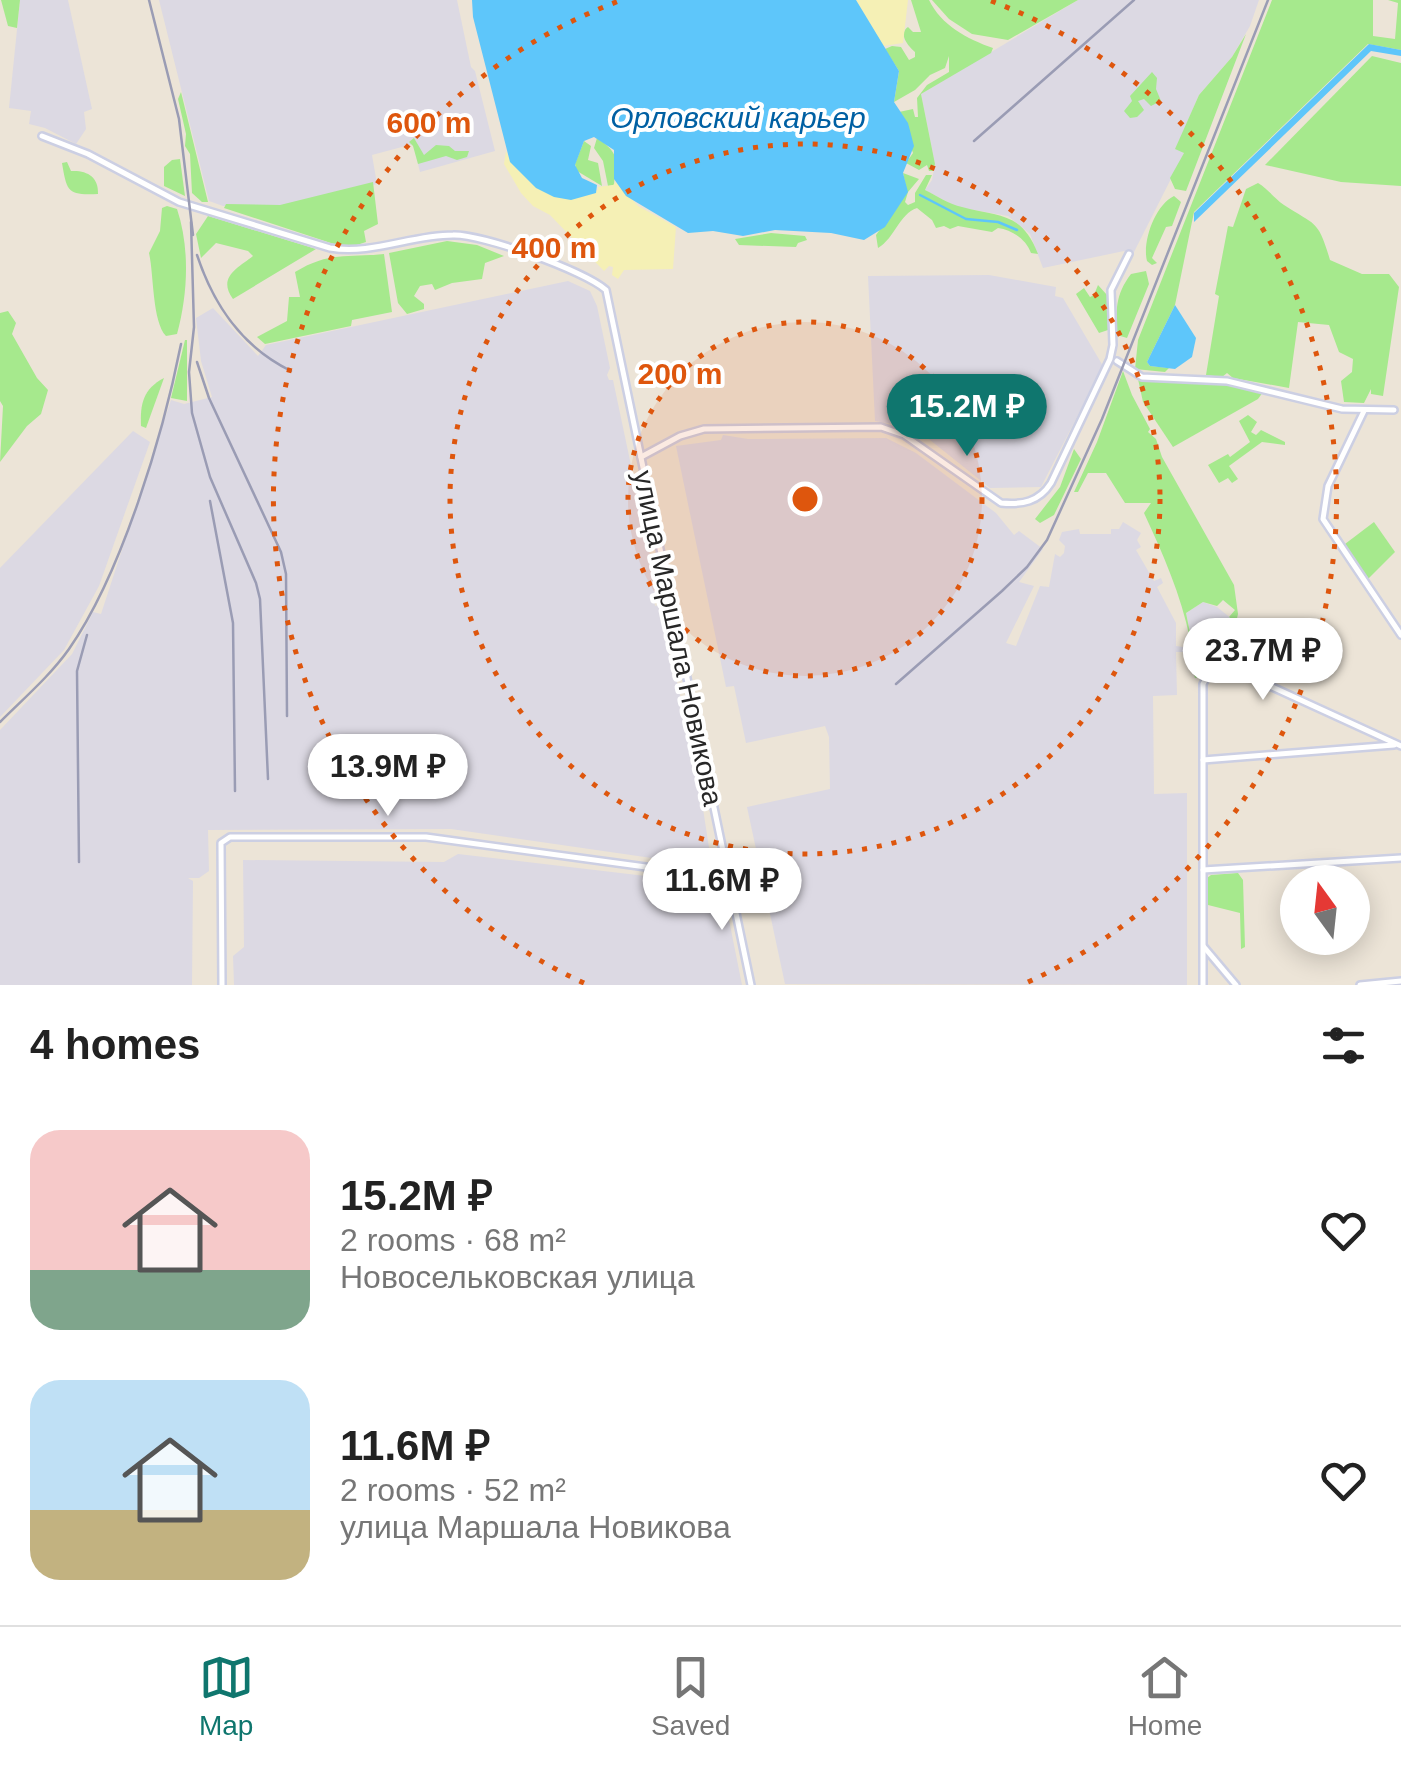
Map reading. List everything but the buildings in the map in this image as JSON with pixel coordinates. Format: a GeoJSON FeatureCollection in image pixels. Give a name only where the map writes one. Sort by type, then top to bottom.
{"type":"FeatureCollection","features":[{"type":"Feature","properties":{"kind":"street","name":"улица Маршала Новикова"},"geometry":{"type":"LineString","coordinates":[[42,136],[88,154],[180,202],[330,248],[351,252],[456,234],[583,274],[606,290],[751,985]]}},
{"type":"Feature","properties":{"kind":"street"},"geometry":{"type":"LineString","coordinates":[[641,457],[680,436],[704,429],[881,427],[904,435],[1000,503],[1020,503],[1042,495],[1110,359],[1111,290],[1129,254]]}},
{"type":"Feature","properties":{"kind":"street"},"geometry":{"type":"LineString","coordinates":[[1117,361],[1142,377],[1227,381],[1314,403],[1364,411],[1394,410]]}},
{"type":"Feature","properties":{"kind":"street"},"geometry":{"type":"LineString","coordinates":[[1364,411],[1328,486],[1324,520],[1401,635]]}},
{"type":"Feature","properties":{"kind":"street"},"geometry":{"type":"LineString","coordinates":[[1203,985],[1204,684],[1210,671],[1233,669],[1398,745]]}},
{"type":"Feature","properties":{"kind":"street"},"geometry":{"type":"LineString","coordinates":[[1203,760],[1398,745]]}},
{"type":"Feature","properties":{"kind":"street"},"geometry":{"type":"LineString","coordinates":[[222,985],[221,843],[230,837],[426,838],[712,876],[728,874]]}},
{"type":"Feature","properties":{"kind":"street"},"geometry":{"type":"LineString","coordinates":[[1203,870],[1401,858]]}},
{"type":"Feature","properties":{"kind":"street"},"geometry":{"type":"LineString","coordinates":[[1203,944],[1236,985]]}},
{"type":"Feature","properties":{"kind":"street"},"geometry":{"type":"LineString","coordinates":[[1360,985],[1401,981]]}},
{"type":"Feature","properties":{"kind":"shaded area"},"geometry":{"type":"Polygon","coordinates":[[[20,0],[68,0],[92,109],[84,112],[86,129],[76,144],[29,124],[31,111],[9,108],[20,0]]]}},
{"type":"Feature","properties":{"kind":"shaded area"},"geometry":{"type":"Polygon","coordinates":[[[159,0],[457,0],[495,151],[420,172],[413,144],[372,155],[377,184],[279,207],[223,206],[209,201],[159,0]]]}},
{"type":"Feature","properties":{"kind":"shaded area"},"geometry":{"type":"Polygon","coordinates":[[[1078,0],[1259,0],[1232,57],[1199,95],[1176,148],[1184,153],[1132,256],[1124,251],[1043,268],[1030,234],[1008,216],[957,207],[925,190],[935,164],[921,94],[1078,0]]]}},
{"type":"Feature","properties":{"kind":"shaded area"},"geometry":{"type":"Polygon","coordinates":[[[989,275],[1056,287],[1055,296],[1063,298],[1103,366],[1041,487],[990,488],[915,428],[875,421],[868,276],[989,275]]]}},
{"type":"Feature","properties":{"kind":"shaded area"},"geometry":{"type":"Polygon","coordinates":[[[568,281],[590,291],[597,306],[610,368],[607,375],[613,380],[658,593],[655,606],[661,604],[673,677],[698,776],[711,861],[707,866],[451,829],[208,830],[209,871],[199,878],[188,878],[193,881],[192,985],[0,985],[0,730],[72,654],[93,612],[101,614],[171,400],[184,404],[212,397],[201,361],[196,318],[213,308],[258,356],[266,345],[568,281]]]}},
{"type":"Feature","properties":{"kind":"shaded area"},"geometry":{"type":"Polygon","coordinates":[[[133,431],[150,442],[99,586],[64,650],[0,717],[0,568],[133,431]]]}},
{"type":"Feature","properties":{"kind":"shaded area"},"geometry":{"type":"Polygon","coordinates":[[[723,435],[748,439],[886,438],[916,453],[996,513],[1014,535],[1019,531],[1043,549],[1019,582],[1034,586],[1006,643],[1016,646],[1040,586],[1049,587],[1055,554],[1060,557],[1064,553],[1065,546],[1059,540],[1062,532],[1079,529],[1080,534],[1111,534],[1111,529],[1119,529],[1123,522],[1141,533],[1137,540],[1141,547],[1136,550],[1154,581],[1161,578],[1163,583],[1157,587],[1176,623],[1176,646],[1183,647],[1183,652],[1176,652],[1177,695],[1153,696],[1154,794],[1187,793],[1187,985],[785,984],[747,807],[830,789],[829,737],[825,726],[746,743],[734,686],[726,687],[676,446],[721,440],[723,435]]]}},
{"type":"Feature","properties":{"kind":"shaded area"},"geometry":{"type":"Polygon","coordinates":[[[1203,602],[1233,620],[1230,649],[1193,645],[1186,613],[1203,602]]]}},
{"type":"Feature","properties":{"kind":"shaded area"},"geometry":{"type":"Polygon","coordinates":[[[458,854],[722,885],[742,985],[234,985],[233,956],[244,947],[243,860],[444,862],[458,854]]]}},
{"type":"Feature","properties":{"kind":"green space"},"geometry":{"type":"Polygon","coordinates":[[[1,0],[20,0],[17,28],[8,26],[1,0]]]}},
{"type":"Feature","properties":{"kind":"green space"},"geometry":{"type":"Polygon","coordinates":[[[911,0],[929,0],[940,17],[956,30],[993,48],[991,53],[921,94],[935,164],[933,171],[927,165],[919,170],[906,163],[913,153],[899,112],[913,109],[918,117],[917,98],[927,85],[949,72],[949,56],[945,68],[894,102],[899,71],[885,49],[901,47],[909,60],[915,57],[904,36],[908,27],[921,32],[911,0]]]}},
{"type":"Feature","properties":{"kind":"green space"},"geometry":{"type":"Polygon","coordinates":[[[932,0],[1078,0],[1008,40],[972,34],[949,19],[932,0]]]}},
{"type":"Feature","properties":{"kind":"green space"},"geometry":{"type":"Polygon","coordinates":[[[1272,0],[1373,0],[1373,36],[1395,39],[1398,3],[1388,0],[1401,0],[1401,50],[1368,44],[1194,212],[1175,305],[1147,362],[1150,366],[1169,368],[1165,372],[1135,369],[1138,340],[1272,0]]]}},
{"type":"Feature","properties":{"kind":"green space"},"geometry":{"type":"Polygon","coordinates":[[[1246,34],[1186,191],[1175,189],[1170,178],[1184,153],[1175,149],[1199,95],[1246,34]]]}},
{"type":"Feature","properties":{"kind":"green space"},"geometry":{"type":"Polygon","coordinates":[[[1372,56],[1401,63],[1401,186],[1341,182],[1265,165],[1372,56]]]}},
{"type":"Feature","properties":{"kind":"green space"},"geometry":{"type":"Polygon","coordinates":[[[1152,72],[1161,101],[1151,106],[1144,99],[1138,101],[1144,110],[1130,118],[1124,111],[1132,101],[1130,96],[1152,72]]]}},
{"type":"Feature","properties":{"kind":"green space"},"geometry":{"type":"Polygon","coordinates":[[[181,92],[208,202],[192,193],[190,154],[185,146],[178,99],[181,92]]]}},
{"type":"Feature","properties":{"kind":"green space"},"geometry":{"type":"Polygon","coordinates":[[[414,138],[424,155],[436,145],[469,151],[467,157],[457,160],[446,156],[418,164],[409,142],[414,138]]]}},
{"type":"Feature","properties":{"kind":"green space"},"geometry":{"type":"Polygon","coordinates":[[[597,138],[615,158],[614,185],[608,186],[603,161],[594,148],[597,138]]]}},
{"type":"Feature","properties":{"kind":"green space"},"geometry":{"type":"Polygon","coordinates":[[[584,141],[591,146],[588,160],[598,163],[602,186],[577,171],[575,164],[584,141]]]}},
{"type":"Feature","properties":{"kind":"green space"},"geometry":{"type":"Polygon","coordinates":[[[180,159],[185,196],[164,186],[164,167],[180,159]]]}},
{"type":"Feature","properties":{"kind":"green space"},"geometry":{"type":"Polygon","coordinates":[[[67,162],[71,171],[87,173],[94,179],[98,194],[71,190],[62,163],[67,162]]]}},
{"type":"Feature","properties":{"kind":"green space"},"geometry":{"type":"Polygon","coordinates":[[[903,173],[919,179],[908,192],[908,205],[915,202],[915,193],[926,175],[932,175],[925,190],[957,206],[1017,223],[1038,254],[1031,253],[1022,239],[1003,229],[992,232],[958,226],[936,228],[917,208],[878,248],[876,235],[907,192],[903,173]]]}},
{"type":"Feature","properties":{"kind":"green space"},"geometry":{"type":"Polygon","coordinates":[[[373,182],[378,224],[364,231],[366,242],[354,246],[337,245],[224,208],[226,204],[280,205],[373,182]]]}},
{"type":"Feature","properties":{"kind":"green space"},"geometry":{"type":"Polygon","coordinates":[[[1258,183],[1314,225],[1330,260],[1362,274],[1389,274],[1399,287],[1383,396],[1371,394],[1371,389],[1364,403],[1344,402],[1341,381],[1352,372],[1353,359],[1339,352],[1329,325],[1298,322],[1289,388],[1233,378],[1227,373],[1222,377],[1206,375],[1228,226],[1233,227],[1246,189],[1258,183]]]}},
{"type":"Feature","properties":{"kind":"green space"},"geometry":{"type":"Polygon","coordinates":[[[1174,196],[1181,202],[1172,226],[1166,227],[1152,258],[1157,263],[1152,265],[1147,261],[1148,234],[1161,207],[1174,196]]]}},
{"type":"Feature","properties":{"kind":"green space"},"geometry":{"type":"Polygon","coordinates":[[[162,208],[177,209],[186,271],[177,334],[166,336],[156,309],[149,253],[160,231],[162,208]]]}},
{"type":"Feature","properties":{"kind":"green space"},"geometry":{"type":"Polygon","coordinates":[[[208,216],[316,249],[233,299],[228,279],[253,256],[248,251],[216,243],[201,258],[196,234],[208,216]]]}},
{"type":"Feature","properties":{"kind":"green space"},"geometry":{"type":"Polygon","coordinates":[[[771,233],[805,236],[807,240],[796,247],[739,245],[735,239],[771,233]]]}},
{"type":"Feature","properties":{"kind":"green space"},"geometry":{"type":"Polygon","coordinates":[[[447,241],[477,245],[504,256],[485,263],[482,279],[435,290],[432,284],[420,286],[414,296],[424,304],[424,309],[407,314],[398,303],[389,253],[447,241]]]}},
{"type":"Feature","properties":{"kind":"green space"},"geometry":{"type":"Polygon","coordinates":[[[384,254],[392,312],[352,320],[351,326],[265,344],[257,337],[287,321],[289,297],[300,297],[295,272],[329,258],[384,254]]]}},
{"type":"Feature","properties":{"kind":"green space"},"geometry":{"type":"Polygon","coordinates":[[[1146,271],[1149,284],[1127,338],[1117,335],[1122,289],[1131,274],[1146,271]]]}},
{"type":"Feature","properties":{"kind":"green space"},"geometry":{"type":"Polygon","coordinates":[[[1098,285],[1107,295],[1108,330],[1099,333],[1076,294],[1084,288],[1090,297],[1098,285]]]}},
{"type":"Feature","properties":{"kind":"green space"},"geometry":{"type":"Polygon","coordinates":[[[8,311],[16,323],[12,334],[48,390],[41,414],[0,462],[0,313],[8,311]]]}},
{"type":"Feature","properties":{"kind":"green space"},"geometry":{"type":"Polygon","coordinates":[[[187,340],[187,401],[171,398],[187,340]]]}},
{"type":"Feature","properties":{"kind":"green space"},"geometry":{"type":"Polygon","coordinates":[[[1123,371],[1148,432],[1156,439],[1162,457],[1234,585],[1238,614],[1233,635],[1233,620],[1229,617],[1235,610],[1223,600],[1217,606],[1203,602],[1186,613],[1199,677],[1195,678],[1182,607],[1144,513],[1151,503],[1125,503],[1106,473],[1088,473],[1078,492],[1074,492],[1123,371]]]}},
{"type":"Feature","properties":{"kind":"green space"},"geometry":{"type":"Polygon","coordinates":[[[164,378],[146,428],[141,426],[144,398],[164,378]]]}},
{"type":"Feature","properties":{"kind":"green space"},"geometry":{"type":"Polygon","coordinates":[[[1138,379],[1197,380],[1263,392],[1258,399],[1173,447],[1143,402],[1138,379]]]}},
{"type":"Feature","properties":{"kind":"green space"},"geometry":{"type":"Polygon","coordinates":[[[1248,415],[1257,422],[1251,432],[1256,435],[1261,430],[1285,445],[1262,442],[1229,466],[1238,479],[1232,483],[1228,478],[1219,483],[1208,465],[1228,454],[1230,457],[1250,442],[1239,421],[1248,415]]]}},
{"type":"Feature","properties":{"kind":"green space"},"geometry":{"type":"Polygon","coordinates":[[[1074,449],[1081,459],[1054,515],[1040,523],[1035,519],[1060,487],[1074,449]]]}},
{"type":"Feature","properties":{"kind":"green space"},"geometry":{"type":"Polygon","coordinates":[[[1374,522],[1395,552],[1368,579],[1345,544],[1374,522]]]}},
{"type":"Feature","properties":{"kind":"green space"},"geometry":{"type":"Polygon","coordinates":[[[1238,873],[1243,880],[1245,947],[1241,949],[1240,913],[1208,905],[1207,878],[1238,873]]]}},
{"type":"Feature","properties":{"kind":"sand"},"geometry":{"type":"Polygon","coordinates":[[[856,0],[908,0],[903,43],[883,46],[856,0]]]}},
{"type":"Feature","properties":{"kind":"sand"},"geometry":{"type":"Polygon","coordinates":[[[506,151],[521,170],[545,181],[598,190],[616,182],[638,206],[676,227],[673,269],[624,270],[618,279],[612,275],[613,267],[604,271],[550,215],[533,206],[521,193],[504,164],[506,151]]]}},
{"type":"Feature","properties":{"kind":"water","name":"Орловский карьер"},"geometry":{"type":"Polygon","coordinates":[[[472,0],[856,0],[899,71],[894,102],[908,123],[914,146],[903,173],[908,192],[885,227],[864,240],[831,233],[775,230],[743,236],[713,231],[688,233],[626,196],[614,179],[614,150],[594,137],[584,141],[575,165],[582,178],[597,185],[596,193],[571,200],[554,197],[536,188],[510,162],[472,0]]]}},
{"type":"Feature","properties":{"kind":"water"},"geometry":{"type":"Polygon","coordinates":[[[1369,44],[1401,50],[1401,56],[1371,51],[1194,222],[1194,213],[1369,44]]]}},
{"type":"Feature","properties":{"kind":"water"},"geometry":{"type":"Polygon","coordinates":[[[1175,305],[1196,338],[1192,357],[1175,369],[1150,366],[1147,362],[1175,305]]]}},
{"type":"Feature","properties":{"kind":"waterway"},"geometry":{"type":"LineString","coordinates":[[920,195],[966,219],[998,222],[1017,230]]}},
{"type":"Feature","properties":{"kind":"railway"},"geometry":{"type":"LineString","coordinates":[[149,0],[179,119],[193,235]]}},
{"type":"Feature","properties":{"kind":"railway"},"geometry":{"type":"LineString","coordinates":[[974,141],[1134,0]]}},
{"type":"Feature","properties":{"kind":"railway"},"geometry":{"type":"LineString","coordinates":[[896,684],[1002,591],[1047,540],[1102,419],[1268,0]]}},
{"type":"Feature","properties":{"kind":"railway"},"geometry":{"type":"LineString","coordinates":[[191,222],[192,413],[210,477],[260,599],[268,779]]}},
{"type":"Feature","properties":{"kind":"railway"},"geometry":{"type":"LineString","coordinates":[[197,255],[212,291],[232,323],[258,350],[291,371]]}},
{"type":"Feature","properties":{"kind":"railway"},"geometry":{"type":"LineString","coordinates":[[0,722],[62,659],[106,582],[152,460],[181,344]]}},
{"type":"Feature","properties":{"kind":"railway"},"geometry":{"type":"LineString","coordinates":[[197,362],[209,398],[281,552],[286,574],[287,716]]}},
{"type":"Feature","properties":{"kind":"railway"},"geometry":{"type":"LineString","coordinates":[[210,501],[233,623],[235,791]]}},
{"type":"Feature","properties":{"kind":"railway"},"geometry":{"type":"LineString","coordinates":[[79,862],[77,671],[87,635]]}}]}
